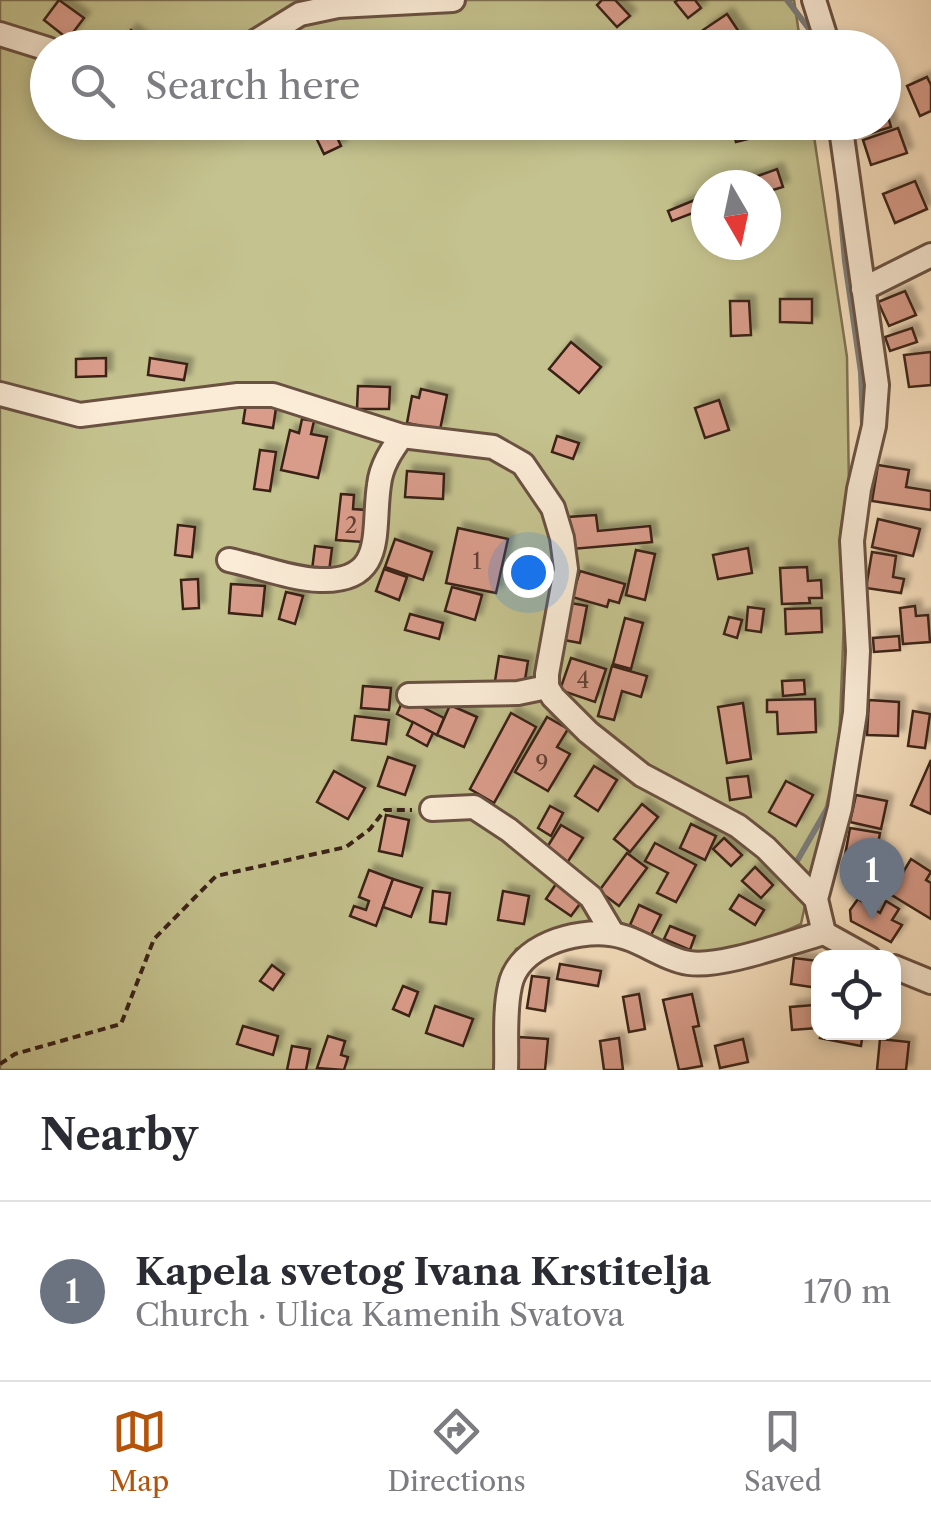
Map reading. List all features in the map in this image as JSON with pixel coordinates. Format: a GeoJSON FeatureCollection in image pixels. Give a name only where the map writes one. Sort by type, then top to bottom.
{"type":"FeatureCollection","features":[{"type":"Feature","properties":{"kind":"street"},"geometry":{"type":"LineString","coordinates":[[274,30],[300,14],[338,6],[453,0]]}},
{"type":"Feature","properties":{"kind":"street"},"geometry":{"type":"LineString","coordinates":[[814,0],[823,30]]}},
{"type":"Feature","properties":{"kind":"street"},"geometry":{"type":"LineString","coordinates":[[0,34],[30,43]]}},
{"type":"Feature","properties":{"kind":"street"},"geometry":{"type":"LineString","coordinates":[[824,933],[816,899],[840,808],[855,713],[858,651],[852,541],[874,426],[876,385],[842,140]]}},
{"type":"Feature","properties":{"kind":"street"},"geometry":{"type":"LineString","coordinates":[[862,289],[931,254]]}},
{"type":"Feature","properties":{"kind":"street"},"geometry":{"type":"LineString","coordinates":[[0,394],[80,416],[238,394],[273,395],[402,436],[492,448],[523,464],[553,508],[566,569],[547,687],[553,697],[588,732],[642,775],[738,826],[766,848],[816,899]]}},
{"type":"Feature","properties":{"kind":"street"},"geometry":{"type":"LineString","coordinates":[[228,560],[316,580],[344,579],[366,566],[377,539],[382,468],[402,436]]}},
{"type":"Feature","properties":{"kind":"street"},"geometry":{"type":"LineString","coordinates":[[409,695],[518,693],[547,687]]}},
{"type":"Feature","properties":{"kind":"street"},"geometry":{"type":"LineString","coordinates":[[432,809],[474,807],[498,822],[590,897],[613,934]]}},
{"type":"Feature","properties":{"kind":"street"},"geometry":{"type":"LineString","coordinates":[[506,1070],[510,984],[520,963],[544,945],[576,935],[613,934],[693,964],[824,933],[855,950]]}},
{"type":"Feature","properties":{"kind":"street"},"geometry":{"type":"LineString","coordinates":[[901,971],[931,982]]}},
{"type":"Feature","properties":{"kind":"path"},"geometry":{"type":"LineString","coordinates":[[0,1064],[15,1054],[121,1024],[154,939],[216,876],[346,847],[370,829],[385,810],[432,809]]}},
{"type":"Feature","properties":{"kind":"shaded area"},"geometry":{"type":"Polygon","coordinates":[[[0,0],[794,0],[798,30],[30,30],[30,140],[815,140],[847,357],[849,490],[839,747],[801,924],[751,944],[696,952],[661,944],[612,922],[575,927],[516,949],[500,986],[494,1070],[0,1070],[0,0]]]}},
{"type":"Feature","properties":{"kind":"building"},"geometry":{"type":"Polygon","coordinates":[[[59,0],[84,18],[75,30],[57,30],[44,20],[59,0]]]}},
{"type":"Feature","properties":{"kind":"building"},"geometry":{"type":"Polygon","coordinates":[[[602,0],[615,0],[630,16],[617,27],[597,5],[602,0]]]}},
{"type":"Feature","properties":{"kind":"building"},"geometry":{"type":"Polygon","coordinates":[[[695,0],[701,8],[688,18],[675,2],[695,0]]]}},
{"type":"Feature","properties":{"kind":"building"},"geometry":{"type":"Polygon","coordinates":[[[727,14],[738,30],[703,30],[727,14]]]}},
{"type":"Feature","properties":{"kind":"building"},"geometry":{"type":"Polygon","coordinates":[[[927,77],[931,85],[931,111],[920,116],[907,86],[927,77]]]}},
{"type":"Feature","properties":{"kind":"building"},"geometry":{"type":"Polygon","coordinates":[[[901,136],[907,153],[871,165],[863,140],[901,140],[901,136]]]}},
{"type":"Feature","properties":{"kind":"building"},"geometry":{"type":"Polygon","coordinates":[[[317,140],[338,140],[341,146],[324,154],[317,140]]]}},
{"type":"Feature","properties":{"kind":"building"},"geometry":{"type":"Polygon","coordinates":[[[915,181],[927,209],[895,223],[883,194],[915,181]]]}},
{"type":"Feature","properties":{"kind":"building"},"geometry":{"type":"Polygon","coordinates":[[[691,202],[691,214],[672,221],[668,211],[691,202]]]}},
{"type":"Feature","properties":{"kind":"building"},"geometry":{"type":"Polygon","coordinates":[[[905,291],[916,315],[889,326],[878,302],[905,291]]]}},
{"type":"Feature","properties":{"kind":"building"},"geometry":{"type":"Polygon","coordinates":[[[780,299],[812,299],[812,323],[780,322],[780,299]]]}},
{"type":"Feature","properties":{"kind":"building"},"geometry":{"type":"Polygon","coordinates":[[[730,301],[749,301],[751,335],[731,336],[730,301]]]}},
{"type":"Feature","properties":{"kind":"building"},"geometry":{"type":"Polygon","coordinates":[[[912,328],[917,342],[890,351],[885,337],[912,328]]]}},
{"type":"Feature","properties":{"kind":"building"},"geometry":{"type":"Polygon","coordinates":[[[571,342],[601,367],[579,393],[549,369],[571,342]]]}},
{"type":"Feature","properties":{"kind":"building"},"geometry":{"type":"Polygon","coordinates":[[[931,352],[931,385],[909,387],[904,355],[931,352]]]}},
{"type":"Feature","properties":{"kind":"building"},"geometry":{"type":"Polygon","coordinates":[[[106,358],[106,376],[76,377],[76,359],[106,358]]]}},
{"type":"Feature","properties":{"kind":"building"},"geometry":{"type":"Polygon","coordinates":[[[150,358],[187,364],[184,380],[148,375],[150,358]]]}},
{"type":"Feature","properties":{"kind":"building"},"geometry":{"type":"Polygon","coordinates":[[[358,386],[390,387],[389,409],[357,409],[358,386]]]}},
{"type":"Feature","properties":{"kind":"building"},"geometry":{"type":"Polygon","coordinates":[[[421,389],[447,395],[440,430],[407,423],[412,396],[419,398],[421,389]]]}},
{"type":"Feature","properties":{"kind":"building"},"geometry":{"type":"Polygon","coordinates":[[[719,400],[729,430],[705,438],[695,408],[719,400]]]}},
{"type":"Feature","properties":{"kind":"building"},"geometry":{"type":"Polygon","coordinates":[[[246,404],[276,408],[273,428],[243,423],[246,404]]]}},
{"type":"Feature","properties":{"kind":"building"},"geometry":{"type":"Polygon","coordinates":[[[302,419],[314,421],[311,434],[327,437],[318,478],[281,470],[290,430],[299,433],[302,419]]]}},
{"type":"Feature","properties":{"kind":"building"},"geometry":{"type":"Polygon","coordinates":[[[557,436],[579,443],[573,459],[552,452],[557,436]]]}},
{"type":"Feature","properties":{"kind":"building"},"geometry":{"type":"Polygon","coordinates":[[[260,450],[276,452],[270,491],[254,489],[260,450]]]}},
{"type":"Feature","properties":{"kind":"building"},"geometry":{"type":"Polygon","coordinates":[[[878,465],[909,470],[906,487],[931,491],[931,510],[872,501],[878,465]]]}},
{"type":"Feature","properties":{"kind":"building"},"geometry":{"type":"Polygon","coordinates":[[[407,471],[444,474],[443,499],[405,497],[407,471]]]}},
{"type":"Feature","properties":{"kind":"building"},"geometry":{"type":"Polygon","coordinates":[[[341,494],[354,495],[353,509],[366,510],[363,542],[336,540],[341,494]]]}},
{"type":"Feature","properties":{"kind":"building"},"geometry":{"type":"Polygon","coordinates":[[[596,515],[598,531],[650,526],[652,542],[572,549],[568,517],[596,515]]]}},
{"type":"Feature","properties":{"kind":"building"},"geometry":{"type":"Polygon","coordinates":[[[878,519],[920,529],[913,556],[872,547],[878,519]]]}},
{"type":"Feature","properties":{"kind":"building"},"geometry":{"type":"Polygon","coordinates":[[[178,525],[195,527],[192,557],[175,555],[178,525]]]}},
{"type":"Feature","properties":{"kind":"building"},"geometry":{"type":"Polygon","coordinates":[[[458,528],[508,539],[496,593],[446,583],[458,528]]]}},
{"type":"Feature","properties":{"kind":"building"},"geometry":{"type":"Polygon","coordinates":[[[395,539],[432,552],[423,580],[385,567],[395,539]]]}},
{"type":"Feature","properties":{"kind":"building"},"geometry":{"type":"Polygon","coordinates":[[[315,546],[332,548],[329,572],[312,570],[315,546]]]}},
{"type":"Feature","properties":{"kind":"building"},"geometry":{"type":"Polygon","coordinates":[[[748,548],[752,573],[718,579],[713,555],[748,548]]]}},
{"type":"Feature","properties":{"kind":"building"},"geometry":{"type":"Polygon","coordinates":[[[636,550],[655,554],[645,600],[626,595],[636,550]]]}},
{"type":"Feature","properties":{"kind":"building"},"geometry":{"type":"Polygon","coordinates":[[[872,552],[896,556],[893,577],[904,579],[901,593],[866,588],[872,552]]]}},
{"type":"Feature","properties":{"kind":"building"},"geometry":{"type":"Polygon","coordinates":[[[807,567],[808,581],[821,580],[822,598],[809,598],[810,603],[782,604],[780,568],[807,567]]]}},
{"type":"Feature","properties":{"kind":"building"},"geometry":{"type":"Polygon","coordinates":[[[384,569],[407,577],[399,600],[376,591],[384,569]]]}},
{"type":"Feature","properties":{"kind":"building"},"geometry":{"type":"Polygon","coordinates":[[[580,571],[625,584],[619,603],[609,600],[607,607],[572,597],[580,571]]]}},
{"type":"Feature","properties":{"kind":"building"},"geometry":{"type":"Polygon","coordinates":[[[198,579],[199,608],[183,609],[181,580],[198,579]]]}},
{"type":"Feature","properties":{"kind":"building"},"geometry":{"type":"Polygon","coordinates":[[[231,584],[265,586],[262,616],[229,613],[231,584]]]}},
{"type":"Feature","properties":{"kind":"building"},"geometry":{"type":"Polygon","coordinates":[[[452,587],[482,595],[475,620],[445,611],[452,587]]]}},
{"type":"Feature","properties":{"kind":"building"},"geometry":{"type":"Polygon","coordinates":[[[286,592],[303,596],[295,624],[279,619],[286,592]]]}},
{"type":"Feature","properties":{"kind":"building"},"geometry":{"type":"Polygon","coordinates":[[[571,603],[587,606],[580,643],[564,640],[571,603]]]}},
{"type":"Feature","properties":{"kind":"building"},"geometry":{"type":"Polygon","coordinates":[[[915,606],[916,616],[928,615],[930,642],[903,644],[900,608],[915,606]]]}},
{"type":"Feature","properties":{"kind":"building"},"geometry":{"type":"Polygon","coordinates":[[[748,607],[764,609],[761,632],[746,630],[748,607]]]}},
{"type":"Feature","properties":{"kind":"building"},"geometry":{"type":"Polygon","coordinates":[[[821,608],[822,632],[786,634],[785,609],[821,608]]]}},
{"type":"Feature","properties":{"kind":"building"},"geometry":{"type":"Polygon","coordinates":[[[410,614],[443,623],[439,639],[405,630],[410,614]]]}},
{"type":"Feature","properties":{"kind":"building"},"geometry":{"type":"Polygon","coordinates":[[[729,617],[742,620],[737,638],[724,634],[729,617]]]}},
{"type":"Feature","properties":{"kind":"building"},"geometry":{"type":"Polygon","coordinates":[[[625,618],[643,623],[631,669],[613,664],[625,618]]]}},
{"type":"Feature","properties":{"kind":"building"},"geometry":{"type":"Polygon","coordinates":[[[899,636],[900,650],[874,652],[873,638],[899,636]]]}},
{"type":"Feature","properties":{"kind":"building"},"geometry":{"type":"Polygon","coordinates":[[[499,656],[528,661],[524,686],[495,681],[499,656]]]}},
{"type":"Feature","properties":{"kind":"building"},"geometry":{"type":"Polygon","coordinates":[[[571,658],[606,669],[595,702],[560,690],[571,658]]]}},
{"type":"Feature","properties":{"kind":"building"},"geometry":{"type":"Polygon","coordinates":[[[612,666],[647,676],[641,697],[622,691],[614,720],[598,716],[612,666]]]}},
{"type":"Feature","properties":{"kind":"building"},"geometry":{"type":"Polygon","coordinates":[[[804,680],[805,694],[783,696],[782,681],[804,680]]]}},
{"type":"Feature","properties":{"kind":"building"},"geometry":{"type":"Polygon","coordinates":[[[363,686],[391,688],[389,710],[361,708],[363,686]]]}},
{"type":"Feature","properties":{"kind":"building"},"geometry":{"type":"Polygon","coordinates":[[[404,698],[444,718],[437,735],[397,714],[404,698]]]}},
{"type":"Feature","properties":{"kind":"building"},"geometry":{"type":"Polygon","coordinates":[[[815,699],[816,732],[778,734],[777,712],[767,712],[767,700],[815,699]]]}},
{"type":"Feature","properties":{"kind":"building"},"geometry":{"type":"Polygon","coordinates":[[[869,700],[899,702],[898,736],[867,735],[869,700]]]}},
{"type":"Feature","properties":{"kind":"building"},"geometry":{"type":"Polygon","coordinates":[[[743,703],[751,759],[727,763],[718,707],[743,703]]]}},
{"type":"Feature","properties":{"kind":"building"},"geometry":{"type":"Polygon","coordinates":[[[450,705],[477,717],[464,747],[437,735],[450,705]]]}},
{"type":"Feature","properties":{"kind":"building"},"geometry":{"type":"Polygon","coordinates":[[[913,711],[930,714],[925,748],[908,746],[913,711]]]}},
{"type":"Feature","properties":{"kind":"building"},"geometry":{"type":"Polygon","coordinates":[[[511,713],[536,727],[494,803],[470,789],[511,713]]]}},
{"type":"Feature","properties":{"kind":"building"},"geometry":{"type":"Polygon","coordinates":[[[355,716],[389,720],[386,744],[352,740],[355,716]]]}},
{"type":"Feature","properties":{"kind":"building"},"geometry":{"type":"Polygon","coordinates":[[[547,717],[568,729],[557,747],[570,754],[548,791],[515,772],[547,717]]]}},
{"type":"Feature","properties":{"kind":"building"},"geometry":{"type":"Polygon","coordinates":[[[413,722],[433,733],[427,746],[407,735],[413,722]]]}},
{"type":"Feature","properties":{"kind":"building"},"geometry":{"type":"Polygon","coordinates":[[[388,757],[415,766],[405,795],[378,786],[388,757]]]}},
{"type":"Feature","properties":{"kind":"building"},"geometry":{"type":"Polygon","coordinates":[[[931,760],[931,814],[911,805],[931,760]]]}},
{"type":"Feature","properties":{"kind":"building"},"geometry":{"type":"Polygon","coordinates":[[[594,766],[617,780],[598,811],[575,796],[594,766]]]}},
{"type":"Feature","properties":{"kind":"building"},"geometry":{"type":"Polygon","coordinates":[[[334,771],[365,788],[348,819],[317,802],[334,771]]]}},
{"type":"Feature","properties":{"kind":"building"},"geometry":{"type":"Polygon","coordinates":[[[748,776],[751,797],[730,800],[727,778],[748,776]]]}},
{"type":"Feature","properties":{"kind":"building"},"geometry":{"type":"Polygon","coordinates":[[[786,781],[813,795],[796,826],[769,812],[786,781]]]}},
{"type":"Feature","properties":{"kind":"building"},"geometry":{"type":"Polygon","coordinates":[[[856,795],[887,801],[881,829],[850,822],[856,795]]]}},
{"type":"Feature","properties":{"kind":"building"},"geometry":{"type":"Polygon","coordinates":[[[642,804],[658,817],[630,852],[614,839],[642,804]]]}},
{"type":"Feature","properties":{"kind":"building"},"geometry":{"type":"Polygon","coordinates":[[[550,806],[563,813],[551,836],[538,828],[550,806]]]}},
{"type":"Feature","properties":{"kind":"building"},"geometry":{"type":"Polygon","coordinates":[[[386,815],[409,820],[402,856],[379,851],[386,815]]]}},
{"type":"Feature","properties":{"kind":"building"},"geometry":{"type":"Polygon","coordinates":[[[691,824],[716,836],[705,860],[680,848],[691,824]]]}},
{"type":"Feature","properties":{"kind":"building"},"geometry":{"type":"Polygon","coordinates":[[[561,825],[583,838],[567,863],[546,849],[561,825]]]}},
{"type":"Feature","properties":{"kind":"building"},"geometry":{"type":"Polygon","coordinates":[[[850,828],[880,833],[874,866],[844,861],[850,828]]]}},
{"type":"Feature","properties":{"kind":"building"},"geometry":{"type":"Polygon","coordinates":[[[724,838],[742,855],[731,866],[713,849],[724,838]]]}},
{"type":"Feature","properties":{"kind":"building"},"geometry":{"type":"Polygon","coordinates":[[[655,843],[696,865],[676,902],[657,893],[668,873],[645,861],[655,843]]]}},
{"type":"Feature","properties":{"kind":"building"},"geometry":{"type":"Polygon","coordinates":[[[627,853],[647,868],[619,906],[599,891],[627,853]]]}},
{"type":"Feature","properties":{"kind":"building"},"geometry":{"type":"Polygon","coordinates":[[[911,859],[931,872],[926,880],[931,883],[931,919],[890,894],[911,859]]]}},
{"type":"Feature","properties":{"kind":"building"},"geometry":{"type":"Polygon","coordinates":[[[755,867],[773,885],[761,898],[742,881],[755,867]]]}},
{"type":"Feature","properties":{"kind":"building"},"geometry":{"type":"Polygon","coordinates":[[[369,870],[393,879],[376,926],[350,916],[354,906],[366,910],[369,901],[359,897],[369,870]]]}},
{"type":"Feature","properties":{"kind":"building"},"geometry":{"type":"Polygon","coordinates":[[[393,879],[422,888],[411,917],[383,907],[393,879]]]}},
{"type":"Feature","properties":{"kind":"building"},"geometry":{"type":"Polygon","coordinates":[[[556,884],[582,901],[571,916],[546,899],[556,884]]]}},
{"type":"Feature","properties":{"kind":"building"},"geometry":{"type":"Polygon","coordinates":[[[433,891],[450,893],[446,924],[430,922],[433,891]]]}},
{"type":"Feature","properties":{"kind":"building"},"geometry":{"type":"Polygon","coordinates":[[[503,891],[529,896],[524,924],[498,920],[503,891]]]}},
{"type":"Feature","properties":{"kind":"building"},"geometry":{"type":"Polygon","coordinates":[[[739,895],[764,910],[755,925],[730,909],[739,895]]]}},
{"type":"Feature","properties":{"kind":"building"},"geometry":{"type":"Polygon","coordinates":[[[858,899],[880,913],[886,901],[899,909],[892,920],[902,925],[891,942],[851,921],[850,910],[858,899]]]}},
{"type":"Feature","properties":{"kind":"building"},"geometry":{"type":"Polygon","coordinates":[[[639,905],[661,915],[651,935],[630,925],[639,905]]]}},
{"type":"Feature","properties":{"kind":"building"},"geometry":{"type":"Polygon","coordinates":[[[670,926],[695,936],[690,950],[664,939],[670,926]]]}},
{"type":"Feature","properties":{"kind":"building"},"geometry":{"type":"Polygon","coordinates":[[[794,958],[811,960],[811,987],[791,984],[794,958]]]}},
{"type":"Feature","properties":{"kind":"building"},"geometry":{"type":"Polygon","coordinates":[[[560,964],[601,971],[598,986],[557,979],[560,964]]]}},
{"type":"Feature","properties":{"kind":"building"},"geometry":{"type":"Polygon","coordinates":[[[272,965],[284,974],[273,990],[260,981],[272,965]]]}},
{"type":"Feature","properties":{"kind":"building"},"geometry":{"type":"Polygon","coordinates":[[[532,976],[549,978],[545,1011],[527,1008],[532,976]]]}},
{"type":"Feature","properties":{"kind":"building"},"geometry":{"type":"Polygon","coordinates":[[[403,986],[418,992],[409,1016],[393,1009],[403,986]]]}},
{"type":"Feature","properties":{"kind":"building"},"geometry":{"type":"Polygon","coordinates":[[[639,994],[645,1029],[629,1032],[623,997],[639,994]]]}},
{"type":"Feature","properties":{"kind":"building"},"geometry":{"type":"Polygon","coordinates":[[[692,994],[699,1026],[693,1027],[702,1066],[679,1070],[663,1000],[692,994]]]}},
{"type":"Feature","properties":{"kind":"building"},"geometry":{"type":"Polygon","coordinates":[[[811,1005],[811,1028],[792,1030],[790,1007],[811,1005]]]}},
{"type":"Feature","properties":{"kind":"building"},"geometry":{"type":"Polygon","coordinates":[[[435,1006],[473,1019],[463,1046],[426,1033],[435,1006]]]}},
{"type":"Feature","properties":{"kind":"building"},"geometry":{"type":"Polygon","coordinates":[[[243,1026],[278,1036],[273,1055],[237,1044],[243,1026]]]}},
{"type":"Feature","properties":{"kind":"building"},"geometry":{"type":"Polygon","coordinates":[[[328,1036],[345,1041],[341,1055],[348,1057],[344,1070],[317,1068],[328,1036]]]}},
{"type":"Feature","properties":{"kind":"building"},"geometry":{"type":"Polygon","coordinates":[[[519,1037],[548,1039],[545,1070],[516,1070],[519,1037]]]}},
{"type":"Feature","properties":{"kind":"building"},"geometry":{"type":"Polygon","coordinates":[[[619,1038],[623,1070],[604,1070],[600,1041],[619,1038]]]}},
{"type":"Feature","properties":{"kind":"building"},"geometry":{"type":"Polygon","coordinates":[[[743,1039],[748,1062],[720,1068],[715,1046],[743,1039]]]}},
{"type":"Feature","properties":{"kind":"building"},"geometry":{"type":"Polygon","coordinates":[[[830,1040],[862,1040],[861,1046],[830,1040]]]}},
{"type":"Feature","properties":{"kind":"building"},"geometry":{"type":"Polygon","coordinates":[[[880,1040],[909,1042],[906,1070],[877,1070],[880,1040]]]}},
{"type":"Feature","properties":{"kind":"building"},"geometry":{"type":"Polygon","coordinates":[[[292,1046],[310,1049],[306,1070],[287,1070],[292,1046]]]}},
{"type":"Feature","properties":{"kind":"waterway"},"geometry":{"type":"LineString","coordinates":[[787,0],[810,30]]}},
{"type":"Feature","properties":{"kind":"waterway"},"geometry":{"type":"LineString","coordinates":[[838,183],[861,372],[863,424]]}},
{"type":"Feature","properties":{"kind":"waterway"},"geometry":{"type":"LineString","coordinates":[[842,532],[848,495]]}},
{"type":"Feature","properties":{"kind":"waterway"},"geometry":{"type":"LineString","coordinates":[[797,861],[831,802]]}},
{"type":"Feature","properties":{"kind":"place","name":"Kapela svetog Ivana Krstitelja"},"geometry":{"type":"Point","coordinates":[872,920]}}]}
